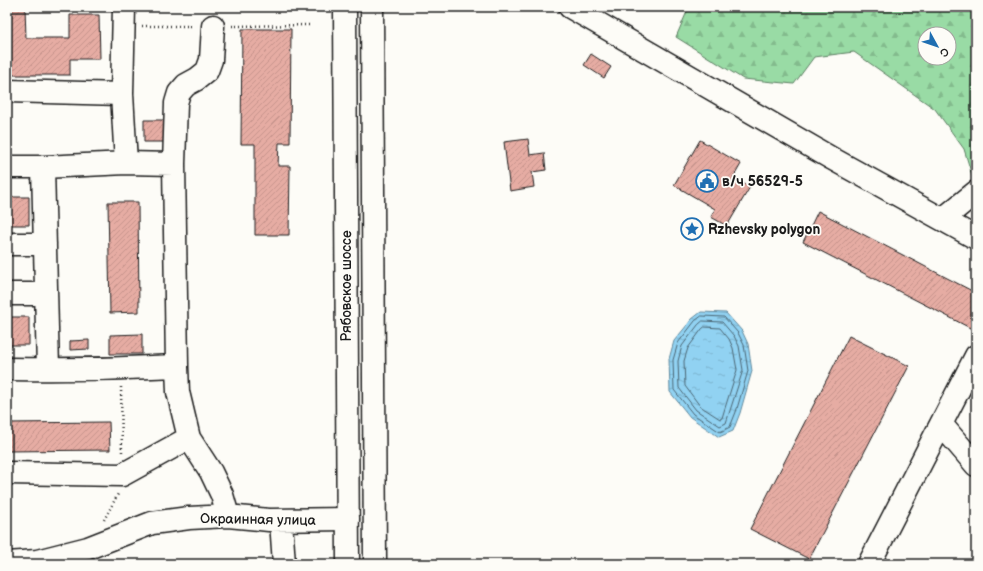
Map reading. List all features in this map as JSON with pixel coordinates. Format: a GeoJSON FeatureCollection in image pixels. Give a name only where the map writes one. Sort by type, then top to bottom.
{"type":"FeatureCollection","features":[{"type":"Feature","properties":{"kind":"main road"},"geometry":{"type":"LineString","coordinates":[[124,7],[122,94],[126,163]]}},
{"type":"Feature","properties":{"kind":"main road","name":"Рябовское шоссе"},"geometry":{"type":"LineString","coordinates":[[372,7],[375,564]]}},
{"type":"Feature","properties":{"kind":"main road"},"geometry":{"type":"LineString","coordinates":[[570,7],[831,158],[976,238]]}},
{"type":"Feature","properties":{"kind":"main road","name":"Рябовское шоссе"},"geometry":{"type":"LineString","coordinates":[[344,11],[348,564]]}},
{"type":"Feature","properties":{"kind":"main road"},"geometry":{"type":"LineString","coordinates":[[213,26],[211,60],[207,71],[186,85],[179,93],[176,103],[174,164],[177,366],[178,392],[189,438],[222,495],[228,516]]}},
{"type":"Feature","properties":{"kind":"main road"},"geometry":{"type":"LineString","coordinates":[[7,91],[122,94]]}},
{"type":"Feature","properties":{"kind":"main road"},"geometry":{"type":"LineString","coordinates":[[7,167],[43,167],[126,163],[174,164]]}},
{"type":"Feature","properties":{"kind":"main road"},"geometry":{"type":"LineString","coordinates":[[43,167],[48,369]]}},
{"type":"Feature","properties":{"kind":"main road"},"geometry":{"type":"LineString","coordinates":[[943,219],[976,192]]}},
{"type":"Feature","properties":{"kind":"main road"},"geometry":{"type":"LineString","coordinates":[[7,244],[45,244]]}},
{"type":"Feature","properties":{"kind":"main road"},"geometry":{"type":"LineString","coordinates":[[7,294],[46,294]]}},
{"type":"Feature","properties":{"kind":"main road"},"geometry":{"type":"LineString","coordinates":[[869,564],[976,356]]}},
{"type":"Feature","properties":{"kind":"main road"},"geometry":{"type":"LineString","coordinates":[[7,369],[121,369],[177,366]]}},
{"type":"Feature","properties":{"kind":"main road"},"geometry":{"type":"LineString","coordinates":[[941,424],[976,464]]}},
{"type":"Feature","properties":{"kind":"main road"},"geometry":{"type":"LineString","coordinates":[[7,473],[122,475],[189,438]]}},
{"type":"Feature","properties":{"kind":"main road","name":"Окраинная улица"},"geometry":{"type":"LineString","coordinates":[[7,563],[73,558],[88,548],[152,523],[189,518],[228,516],[269,520],[348,519]]}},
{"type":"Feature","properties":{"kind":"main road"},"geometry":{"type":"LineString","coordinates":[[281,520],[284,564]]}},
{"type":"Feature","properties":{"kind":"green space"},"geometry":{"type":"Polygon","coordinates":[[[689,7],[976,7],[976,181],[974,182],[964,149],[935,109],[854,52],[814,57],[794,84],[743,79],[676,37],[689,7]]]}},
{"type":"Feature","properties":{"kind":"water"},"geometry":{"type":"Polygon","coordinates":[[[701,312],[726,313],[742,331],[748,344],[752,371],[740,413],[733,431],[719,437],[690,417],[670,392],[669,359],[674,341],[692,319],[701,312]]]}},
{"type":"Feature","properties":{"kind":"building"},"geometry":{"type":"Polygon","coordinates":[[[7,7],[25,7],[26,38],[70,38],[70,15],[99,15],[100,59],[70,59],[70,75],[7,75],[7,7]]]}},
{"type":"Feature","properties":{"kind":"building"},"geometry":{"type":"Polygon","coordinates":[[[242,29],[291,29],[290,143],[279,143],[278,166],[290,166],[289,235],[255,235],[255,144],[241,144],[242,29]]]}},
{"type":"Feature","properties":{"kind":"building"},"geometry":{"type":"Polygon","coordinates":[[[591,54],[611,67],[604,78],[584,65],[591,54]]]}},
{"type":"Feature","properties":{"kind":"building"},"geometry":{"type":"Polygon","coordinates":[[[144,120],[164,120],[164,142],[144,142],[144,120]]]}},
{"type":"Feature","properties":{"kind":"building"},"geometry":{"type":"Polygon","coordinates":[[[528,139],[530,155],[544,153],[546,170],[532,172],[534,187],[510,191],[504,142],[528,139]]]}},
{"type":"Feature","properties":{"kind":"building","name":"в/ч 56529-5"},"geometry":{"type":"Polygon","coordinates":[[[700,140],[741,164],[733,178],[750,187],[727,226],[711,217],[715,209],[674,185],[700,140]]]}},
{"type":"Feature","properties":{"kind":"building"},"geometry":{"type":"Polygon","coordinates":[[[7,197],[29,197],[29,225],[7,225],[7,197]]]}},
{"type":"Feature","properties":{"kind":"building"},"geometry":{"type":"Polygon","coordinates":[[[108,202],[138,202],[139,312],[110,313],[108,202]]]}},
{"type":"Feature","properties":{"kind":"building"},"geometry":{"type":"Polygon","coordinates":[[[818,211],[976,293],[976,331],[803,242],[818,211]]]}},
{"type":"Feature","properties":{"kind":"building"},"geometry":{"type":"Polygon","coordinates":[[[7,317],[29,317],[29,345],[7,345],[7,317]]]}},
{"type":"Feature","properties":{"kind":"building"},"geometry":{"type":"Polygon","coordinates":[[[142,334],[142,354],[110,354],[110,335],[142,334]]]}},
{"type":"Feature","properties":{"kind":"building"},"geometry":{"type":"Polygon","coordinates":[[[849,336],[909,366],[809,559],[750,529],[849,336]]]}},
{"type":"Feature","properties":{"kind":"building"},"geometry":{"type":"Polygon","coordinates":[[[89,340],[89,349],[70,350],[70,341],[89,340]]]}},
{"type":"Feature","properties":{"kind":"building"},"geometry":{"type":"Polygon","coordinates":[[[109,422],[110,450],[7,451],[7,423],[109,422]]]}},
{"type":"Feature","properties":{"kind":"place","name":"в/ч 56529-5"},"geometry":{"type":"Point","coordinates":[707,181]}},
{"type":"Feature","properties":{"kind":"place","name":"Rzhevsky polygon"},"geometry":{"type":"Point","coordinates":[692,229]}}]}
